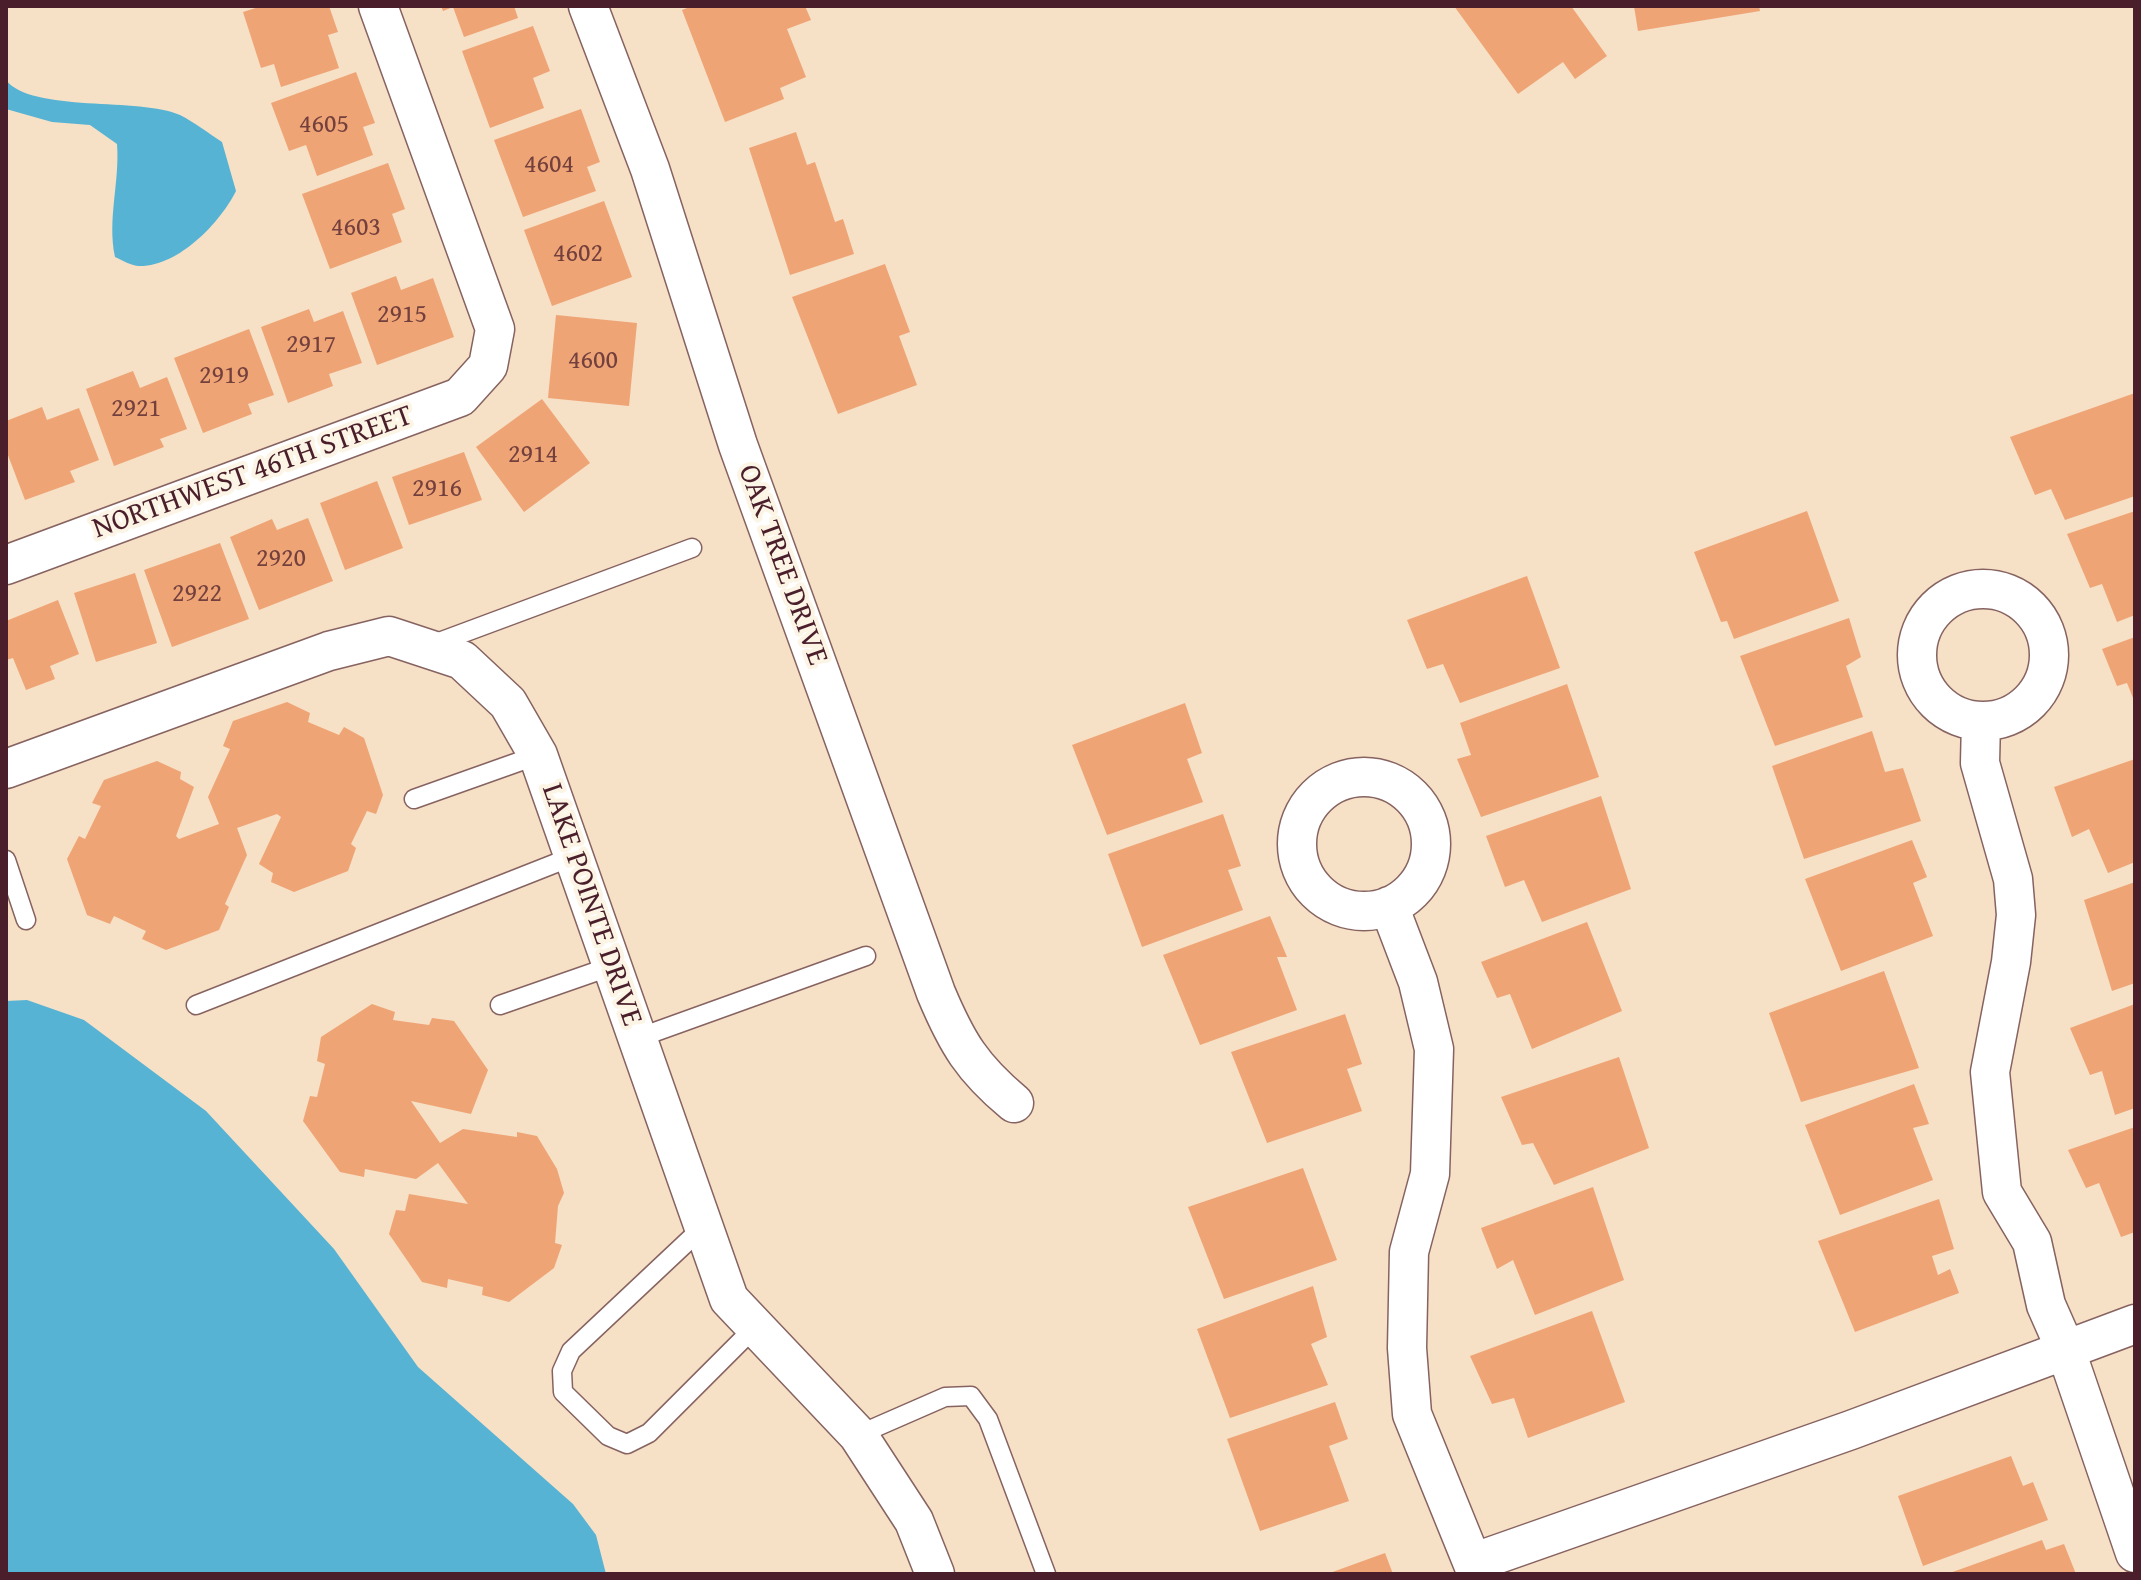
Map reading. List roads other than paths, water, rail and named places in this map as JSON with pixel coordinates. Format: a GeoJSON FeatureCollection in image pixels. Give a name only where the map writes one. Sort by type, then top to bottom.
{"type":"FeatureCollection","features":[{"type":"Feature","properties":{"kind":"street","name":"NORTHWEST 46TH STREET"},"geometry":{"type":"LineString","coordinates":[[6,565],[460,397],[488,366],[495,329],[378,6]]}},
{"type":"Feature","properties":{"kind":"street","name":"OAK TREE DRIVE"},"geometry":{"type":"LineString","coordinates":[[588,6],[650,169],[738,445],[936,993],[961,1049],[976,1070],[1014,1103]]}},
{"type":"Feature","properties":{"kind":"street","name":"LAKE POINTE DRIVE"},"geometry":{"type":"LineString","coordinates":[[6,769],[329,651],[389,636],[462,660],[508,703],[538,755],[729,1299],[858,1435],[914,1521],[935,1574]]}},
{"type":"Feature","properties":{"kind":"street"},"geometry":{"type":"LineString","coordinates":[[1981,721],[1980,763],[2013,879],[2016,915],[2011,962],[1990,1072],[2002,1192],[2032,1242],[2046,1305],[2065,1348],[2135,1553]]}},
{"type":"Feature","properties":{"kind":"street"},"geometry":{"type":"LineString","coordinates":[[1389,906],[1418,982],[1434,1049],[1430,1174],[1409,1252],[1407,1348],[1412,1414],[1439,1487],[1476,1568],[2135,1324]]}},
{"type":"Feature","properties":{"kind":"lane"},"geometry":{"type":"LineString","coordinates":[[424,648],[692,548]]}},
{"type":"Feature","properties":{"kind":"lane"},"geometry":{"type":"LineString","coordinates":[[414,799],[538,755]]}},
{"type":"Feature","properties":{"kind":"lane"},"geometry":{"type":"LineString","coordinates":[[196,1005],[574,856]]}},
{"type":"Feature","properties":{"kind":"lane"},"geometry":{"type":"LineString","coordinates":[[6,860],[26,920]]}},
{"type":"Feature","properties":{"kind":"lane"},"geometry":{"type":"LineString","coordinates":[[638,1038],[866,956]]}},
{"type":"Feature","properties":{"kind":"lane"},"geometry":{"type":"LineString","coordinates":[[500,1005],[612,966]]}},
{"type":"Feature","properties":{"kind":"lane"},"geometry":{"type":"LineString","coordinates":[[704,1226],[571,1351],[562,1371],[563,1392],[608,1436],[627,1444],[649,1433],[755,1327]]}},
{"type":"Feature","properties":{"kind":"lane"},"geometry":{"type":"LineString","coordinates":[[858,1435],[945,1397],[971,1396],[988,1419],[1046,1574]]}},
{"type":"Feature","properties":{"kind":"water"},"geometry":{"type":"Polygon","coordinates":[[[6,80],[19,90],[38,97],[140,107],[180,115],[222,142],[236,191],[209,229],[183,251],[154,264],[139,266],[115,257],[112,229],[117,144],[90,125],[52,122],[6,109],[6,80]]]}},
{"type":"Feature","properties":{"kind":"water"},"geometry":{"type":"Polygon","coordinates":[[[27,1000],[84,1020],[206,1111],[334,1249],[418,1367],[573,1504],[596,1535],[606,1574],[6,1574],[6,1001],[27,1000]]]}}]}
